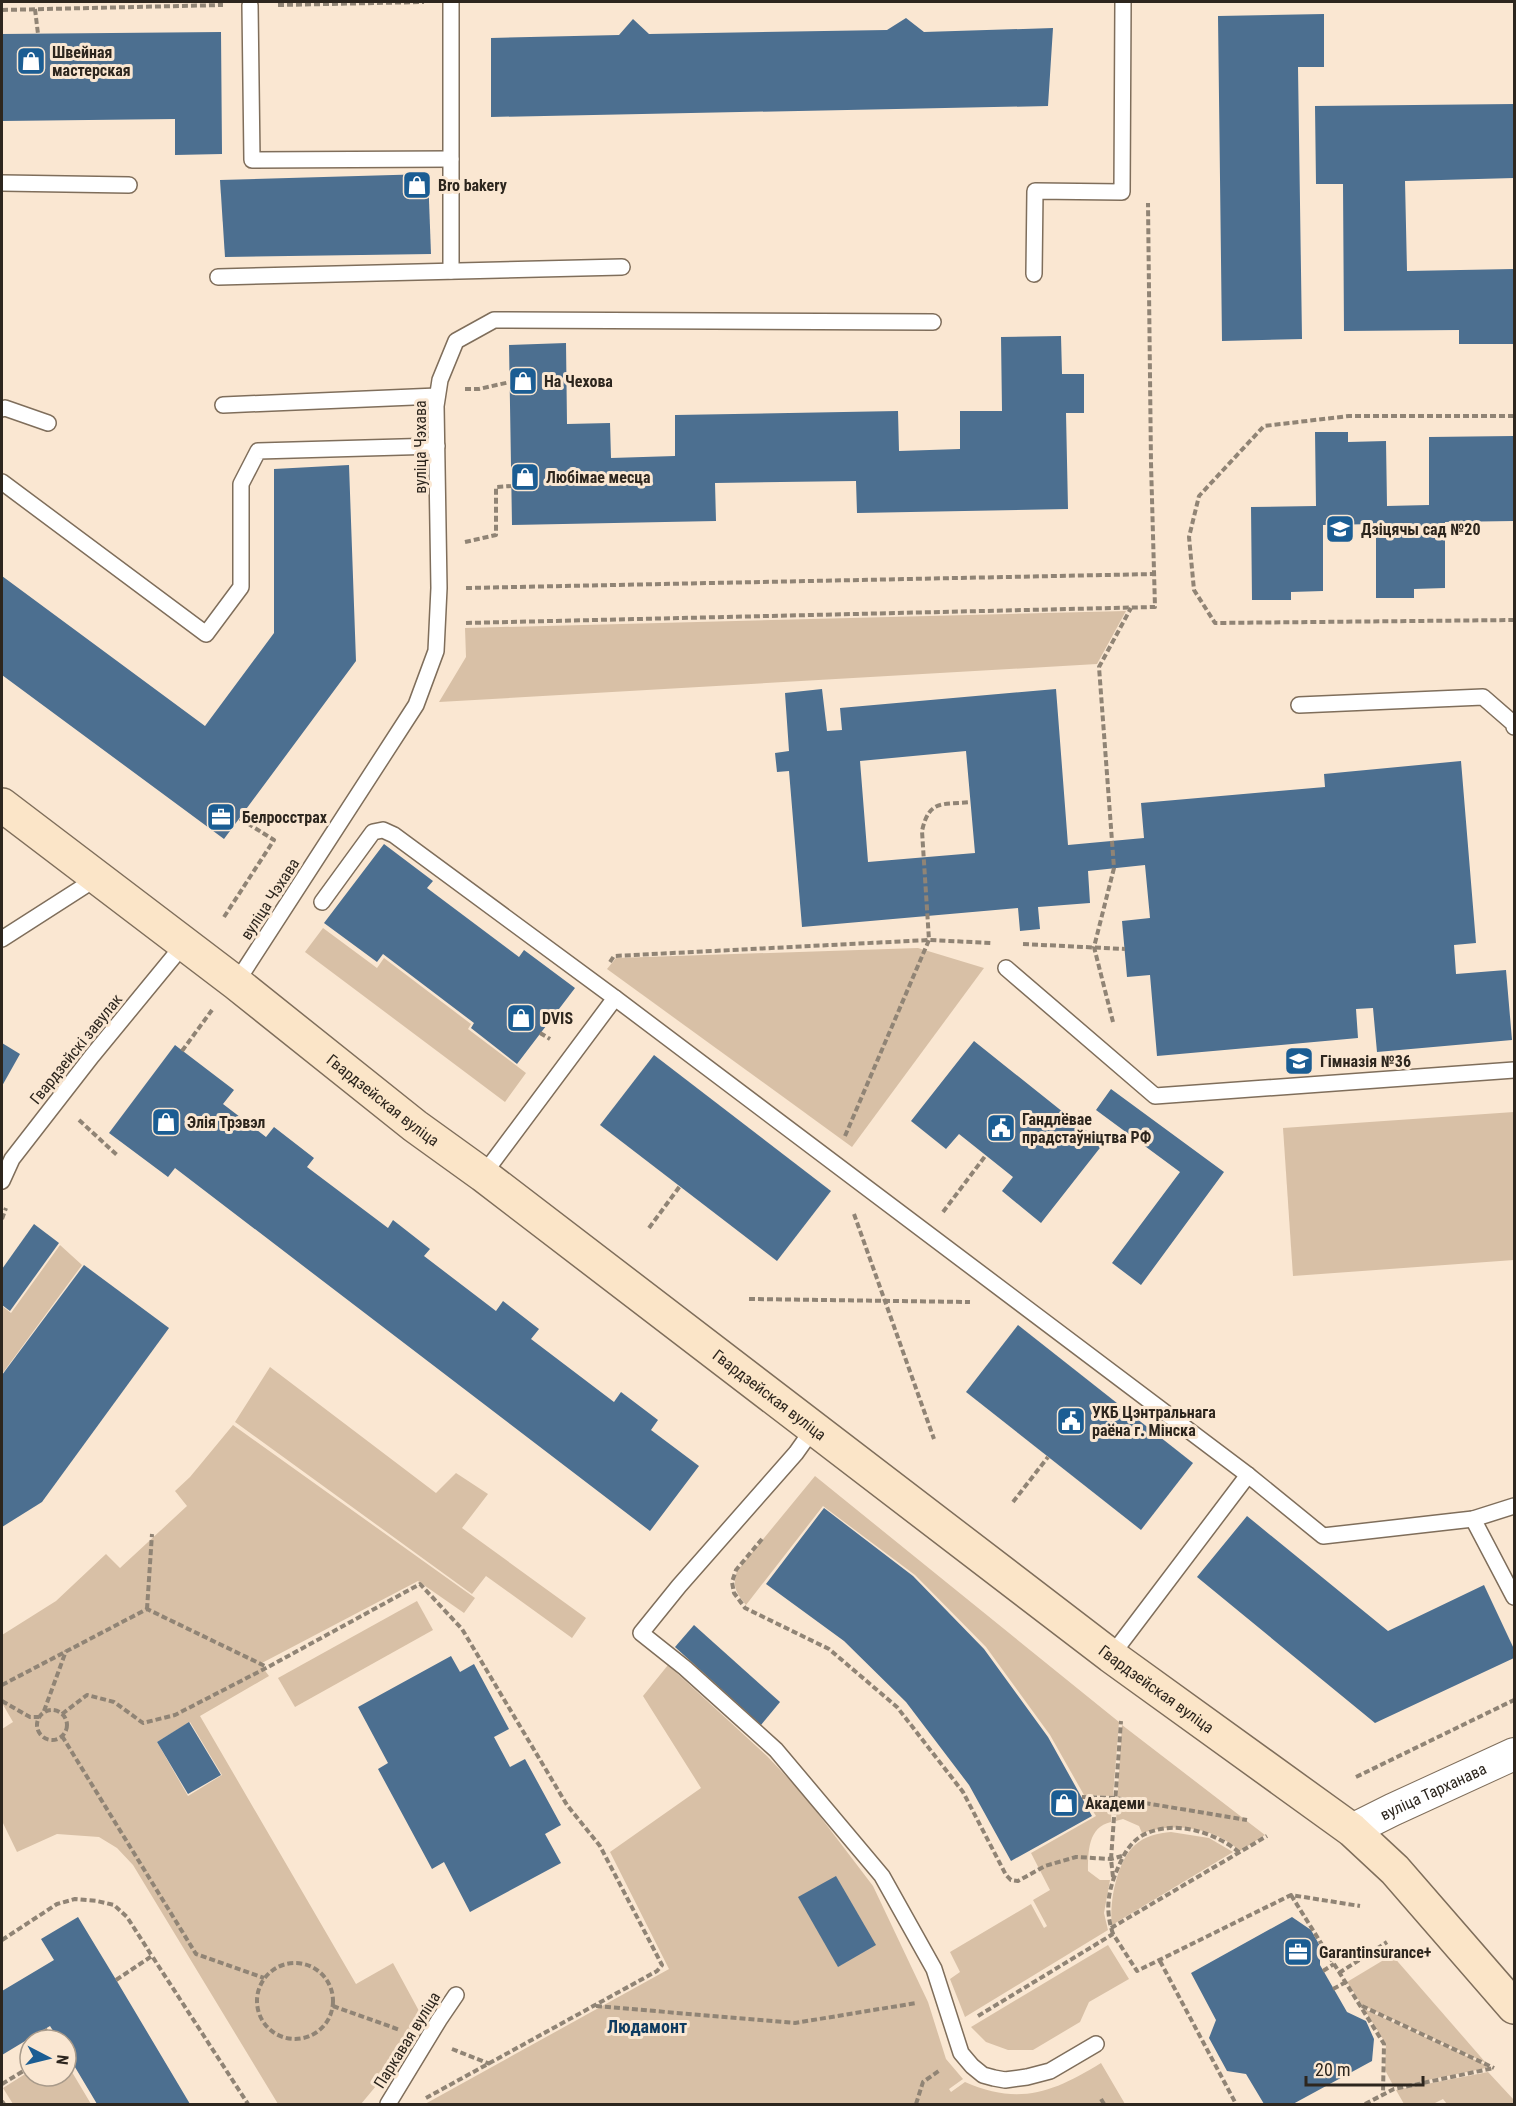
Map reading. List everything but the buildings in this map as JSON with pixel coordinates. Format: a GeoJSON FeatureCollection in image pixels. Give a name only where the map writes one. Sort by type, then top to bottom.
{"type":"FeatureCollection","features":[{"type":"Feature","properties":{"kind":"street","name":"Гвардзейская вуліца"},"geometry":{"type":"LineString","coordinates":[[2,805],[184,944],[227,993],[483,1175],[1111,1656],[1352,1830],[1395,1869],[1515,2007]]}},
{"type":"Feature","properties":{"kind":"street","name":"вуліца Тарханава"},"geometry":{"type":"LineString","coordinates":[[1352,1830],[1515,1754]]}},
{"type":"Feature","properties":{"kind":"lane"},"geometry":{"type":"LineString","coordinates":[[451,2],[451,271]]}},
{"type":"Feature","properties":{"kind":"lane"},"geometry":{"type":"LineString","coordinates":[[1034,274],[1035,192],[1122,192],[1123,2]]}},
{"type":"Feature","properties":{"kind":"lane"},"geometry":{"type":"LineString","coordinates":[[250,5],[252,160],[451,159]]}},
{"type":"Feature","properties":{"kind":"lane"},"geometry":{"type":"LineString","coordinates":[[2,183],[129,185]]}},
{"type":"Feature","properties":{"kind":"lane"},"geometry":{"type":"LineString","coordinates":[[218,277],[622,267]]}},
{"type":"Feature","properties":{"kind":"lane","name":"вуліца Чэхава"},"geometry":{"type":"LineString","coordinates":[[227,993],[416,705],[436,651],[439,588],[437,396],[440,380],[456,341],[494,320],[933,322]]}},
{"type":"Feature","properties":{"kind":"lane"},"geometry":{"type":"LineString","coordinates":[[223,405],[437,396]]}},
{"type":"Feature","properties":{"kind":"lane"},"geometry":{"type":"LineString","coordinates":[[2,410],[5,408],[48,423]]}},
{"type":"Feature","properties":{"kind":"lane"},"geometry":{"type":"LineString","coordinates":[[2,482],[206,634],[241,587],[241,484],[258,451],[437,446]]}},
{"type":"Feature","properties":{"kind":"lane"},"geometry":{"type":"LineString","coordinates":[[1299,705],[1483,697],[1515,727]]}},
{"type":"Feature","properties":{"kind":"lane"},"geometry":{"type":"LineString","coordinates":[[322,902],[373,832],[383,830],[394,835],[836,1164],[1248,1475],[1323,1536],[1473,1519],[1515,1506]]}},
{"type":"Feature","properties":{"kind":"lane"},"geometry":{"type":"LineString","coordinates":[[2,939],[97,878]]}},
{"type":"Feature","properties":{"kind":"lane","name":"Гвардзейскі завулак"},"geometry":{"type":"LineString","coordinates":[[2,1181],[12,1159],[92,1056],[184,944]]}},
{"type":"Feature","properties":{"kind":"lane"},"geometry":{"type":"LineString","coordinates":[[1006,968],[1155,1096],[1515,1070]]}},
{"type":"Feature","properties":{"kind":"lane"},"geometry":{"type":"LineString","coordinates":[[483,1175],[615,998]]}},
{"type":"Feature","properties":{"kind":"lane"},"geometry":{"type":"LineString","coordinates":[[813,1429],[796,1453],[679,1586],[641,1633],[685,1668],[776,1750],[882,1876],[934,1969],[962,2053],[972,2066],[983,2074],[1005,2079],[1027,2077],[1050,2071],[1096,2044]]}},
{"type":"Feature","properties":{"kind":"lane"},"geometry":{"type":"LineString","coordinates":[[1111,1656],[1248,1475]]}},
{"type":"Feature","properties":{"kind":"lane"},"geometry":{"type":"LineString","coordinates":[[1473,1519],[1515,1597]]}},
{"type":"Feature","properties":{"kind":"lane","name":"Паркавая вуліца"},"geometry":{"type":"LineString","coordinates":[[388,2104],[456,1995]]}},
{"type":"Feature","properties":{"kind":"path"},"geometry":{"type":"LineString","coordinates":[[35,9],[38,34]]}},
{"type":"Feature","properties":{"kind":"path"},"geometry":{"type":"LineString","coordinates":[[459,624],[1155,608],[1149,294]]}},
{"type":"Feature","properties":{"kind":"path"},"geometry":{"type":"LineString","coordinates":[[1515,416],[1349,416],[1264,426],[1199,496],[1189,537],[1194,590],[1215,623],[1515,620]]}},
{"type":"Feature","properties":{"kind":"path"},"geometry":{"type":"LineString","coordinates":[[459,544],[496,535],[496,487],[512,486]]}},
{"type":"Feature","properties":{"kind":"path"},"geometry":{"type":"LineString","coordinates":[[459,588],[1154,574]]}},
{"type":"Feature","properties":{"kind":"path"},"geometry":{"type":"LineString","coordinates":[[1094,947],[1114,868],[1099,667],[1132,607]]}},
{"type":"Feature","properties":{"kind":"path"},"geometry":{"type":"LineString","coordinates":[[934,1439],[836,1164],[843,1141],[929,940],[922,831],[925,819],[929,810],[938,805],[971,802]]}},
{"type":"Feature","properties":{"kind":"path"},"geometry":{"type":"LineString","coordinates":[[224,917],[274,840],[239,818]]}},
{"type":"Feature","properties":{"kind":"path"},"geometry":{"type":"LineString","coordinates":[[604,969],[614,956],[929,940],[1000,943]]}},
{"type":"Feature","properties":{"kind":"path"},"geometry":{"type":"LineString","coordinates":[[1011,944],[1125,949]]}},
{"type":"Feature","properties":{"kind":"path"},"geometry":{"type":"LineString","coordinates":[[182,1050],[227,993]]}},
{"type":"Feature","properties":{"kind":"path"},"geometry":{"type":"LineString","coordinates":[[540,1033],[554,1042]]}},
{"type":"Feature","properties":{"kind":"path"},"geometry":{"type":"LineString","coordinates":[[77,1119],[118,1156]]}},
{"type":"Feature","properties":{"kind":"path"},"geometry":{"type":"LineString","coordinates":[[941,1214],[986,1155]]}},
{"type":"Feature","properties":{"kind":"path"},"geometry":{"type":"LineString","coordinates":[[650,1228],[680,1186]]}},
{"type":"Feature","properties":{"kind":"path"},"geometry":{"type":"LineString","coordinates":[[749,1299],[1019,1303]]}},
{"type":"Feature","properties":{"kind":"path"},"geometry":{"type":"LineString","coordinates":[[1013,1502],[1048,1456]]}},
{"type":"Feature","properties":{"kind":"path"},"geometry":{"type":"LineString","coordinates":[[147,1609],[152,1534]]}},
{"type":"Feature","properties":{"kind":"path"},"geometry":{"type":"LineString","coordinates":[[765,1534],[736,1570],[732,1582],[734,1593],[745,1608],[829,1649],[897,1707],[963,1792],[1006,1875],[1011,1880],[1018,1881],[1045,1866],[1076,1857],[1111,1859],[1122,1857]]}},
{"type":"Feature","properties":{"kind":"path"},"geometry":{"type":"LineString","coordinates":[[62,1714],[87,1695],[114,1702],[143,1723],[175,1715],[420,1584],[462,1629],[567,1805],[600,1846],[662,1965],[657,1971],[595,2006],[422,2100]]}},
{"type":"Feature","properties":{"kind":"path"},"geometry":{"type":"LineString","coordinates":[[2,1685],[147,1609]]}},
{"type":"Feature","properties":{"kind":"path"},"geometry":{"type":"LineString","coordinates":[[147,1609],[268,1667]]}},
{"type":"Feature","properties":{"kind":"path"},"geometry":{"type":"LineString","coordinates":[[44,1712],[66,1651]]}},
{"type":"Feature","properties":{"kind":"path"},"geometry":{"type":"LineString","coordinates":[[1356,1777],[1515,1700]]}},
{"type":"Feature","properties":{"kind":"path"},"geometry":{"type":"LineString","coordinates":[[2,1701],[30,1717],[56,1710],[66,1720],[62,1736],[51,1740],[40,1736],[37,1727],[39,1716]]}},
{"type":"Feature","properties":{"kind":"path"},"geometry":{"type":"LineString","coordinates":[[1113,1881],[1111,1859],[1121,1721]]}},
{"type":"Feature","properties":{"kind":"path"},"geometry":{"type":"LineString","coordinates":[[62,1736],[196,1954],[264,1978]]}},
{"type":"Feature","properties":{"kind":"path"},"geometry":{"type":"LineString","coordinates":[[1082,1797],[1115,1798],[1247,1820]]}},
{"type":"Feature","properties":{"kind":"path"},"geometry":{"type":"LineString","coordinates":[[1239,1851],[1210,1834],[1172,1828],[1159,1829],[1142,1835],[1122,1857],[1108,1899],[1107,1913],[1113,1934],[1137,1971],[1291,1895],[1360,1906]]}},
{"type":"Feature","properties":{"kind":"path"},"geometry":{"type":"LineString","coordinates":[[1111,1928],[1267,1836]]}},
{"type":"Feature","properties":{"kind":"path"},"geometry":{"type":"LineString","coordinates":[[1291,1895],[1384,2044],[1383,2094]]}},
{"type":"Feature","properties":{"kind":"path"},"geometry":{"type":"LineString","coordinates":[[2,1940],[57,1904],[75,1899],[114,1905],[127,1917],[248,2104]]}},
{"type":"Feature","properties":{"kind":"path"},"geometry":{"type":"LineString","coordinates":[[954,2030],[1113,1934]]}},
{"type":"Feature","properties":{"kind":"path"},"geometry":{"type":"LineString","coordinates":[[1339,1973],[1387,1942]]}},
{"type":"Feature","properties":{"kind":"path"},"geometry":{"type":"LineString","coordinates":[[116,1980],[152,1956]]}},
{"type":"Feature","properties":{"kind":"path"},"geometry":{"type":"LineString","coordinates":[[1160,1961],[1236,2104]]}},
{"type":"Feature","properties":{"kind":"path"},"geometry":{"type":"LineString","coordinates":[[297,1963],[310,1966],[320,1972],[328,1982],[333,2006],[329,2018],[321,2029],[311,2036],[287,2039],[275,2034],[266,2026],[259,2015],[256,2002],[264,1978],[285,1964],[297,1963]]}},
{"type":"Feature","properties":{"kind":"path"},"geometry":{"type":"LineString","coordinates":[[1323,1971],[1334,1964]]}},
{"type":"Feature","properties":{"kind":"path"},"geometry":{"type":"LineString","coordinates":[[1334,1989],[1346,1982]]}},
{"type":"Feature","properties":{"kind":"path"},"geometry":{"type":"LineString","coordinates":[[595,2006],[795,2023],[944,1998]]}},
{"type":"Feature","properties":{"kind":"path"},"geometry":{"type":"LineString","coordinates":[[1360,2006],[1494,2068],[1394,2089],[1365,2104]]}},
{"type":"Feature","properties":{"kind":"path"},"geometry":{"type":"LineString","coordinates":[[916,2104],[923,2082],[962,2053]]}},
{"type":"Feature","properties":{"kind":"path"},"geometry":{"type":"LineString","coordinates":[[2,2084],[18,2074]]}},
{"type":"Feature","properties":{"kind":"path"},"geometry":{"type":"LineString","coordinates":[[1101,2099],[1104,2104]]}},
{"type":"Feature","properties":{"kind":"shaded area"},"geometry":{"type":"Polygon","coordinates":[[[1126,611],[1097,664],[439,702],[466,657],[465,628],[1126,611]]]}},
{"type":"Feature","properties":{"kind":"shaded area"},"geometry":{"type":"Polygon","coordinates":[[[323,928],[377,968],[384,958],[471,1024],[468,1029],[526,1073],[505,1102],[305,952],[323,928]]]}},
{"type":"Feature","properties":{"kind":"shaded area"},"geometry":{"type":"Polygon","coordinates":[[[918,948],[984,968],[852,1147],[607,969],[616,958],[918,948]]]}},
{"type":"Feature","properties":{"kind":"shaded area"},"geometry":{"type":"Polygon","coordinates":[[[1514,1112],[1514,1260],[1293,1276],[1283,1128],[1514,1112]]]}},
{"type":"Feature","properties":{"kind":"shaded area"},"geometry":{"type":"Polygon","coordinates":[[[60,1245],[82,1265],[2,1374],[2,1306],[11,1313],[60,1245]]]}},
{"type":"Feature","properties":{"kind":"shaded area"},"geometry":{"type":"Polygon","coordinates":[[[270,1367],[436,1493],[456,1473],[488,1494],[462,1528],[586,1618],[572,1638],[486,1576],[472,1594],[235,1422],[270,1367]]]}},
{"type":"Feature","properties":{"kind":"shaded area"},"geometry":{"type":"Polygon","coordinates":[[[233,1425],[475,1598],[464,1613],[418,1581],[260,1664],[269,1676],[200,1716],[356,1984],[393,1963],[425,2022],[421,2032],[361,2104],[278,2104],[133,1865],[117,1848],[99,1837],[57,1834],[17,1852],[2,1821],[2,1729],[13,1722],[2,1703],[2,1635],[56,1601],[106,1554],[120,1568],[187,1506],[175,1491],[190,1477],[233,1425]],[[190,1722],[157,1742],[188,1796],[222,1775],[190,1722]]]}},
{"type":"Feature","properties":{"kind":"shaded area"},"geometry":{"type":"Polygon","coordinates":[[[815,1476],[1119,1722],[1113,1796],[1084,1795],[1050,1735],[986,1647],[915,1575],[823,1506],[746,1605],[736,1590],[737,1571],[815,1476]]]}},
{"type":"Feature","properties":{"kind":"shaded area"},"geometry":{"type":"Polygon","coordinates":[[[417,1601],[433,1630],[295,1707],[278,1678],[417,1601]]]}},
{"type":"Feature","properties":{"kind":"shaded area"},"geometry":{"type":"Polygon","coordinates":[[[668,1665],[767,1756],[803,1794],[873,1886],[928,2002],[946,2059],[963,2079],[949,2089],[951,2092],[965,2082],[1002,2093],[1036,2092],[1068,2082],[1101,2063],[1125,2104],[425,2104],[669,1969],[610,1852],[701,1788],[643,1696],[668,1665]]]}},
{"type":"Feature","properties":{"kind":"shaded area"},"geometry":{"type":"Polygon","coordinates":[[[1122,1725],[1265,1835],[1240,1851],[1218,1837],[1194,1829],[1168,1828],[1142,1833],[1139,1826],[1123,1819],[1116,1821],[1122,1725]]]}},
{"type":"Feature","properties":{"kind":"shaded area"},"geometry":{"type":"Polygon","coordinates":[[[1086,1800],[1112,1801],[1111,1822],[1103,1825],[1094,1835],[1089,1848],[1088,1864],[1088,1871],[1100,1880],[1110,1880],[1104,1913],[1108,1930],[965,2017],[950,1979],[960,1972],[950,1952],[1031,1904],[1044,1928],[1047,1926],[1033,1900],[1050,1890],[1031,1853],[1096,1816],[1086,1800]]]}},
{"type":"Feature","properties":{"kind":"shaded area"},"geometry":{"type":"Polygon","coordinates":[[[1171,1832],[1209,1838],[1233,1852],[1112,1925],[1113,1894],[1123,1861],[1135,1845],[1147,1837],[1171,1832]]]}},
{"type":"Feature","properties":{"kind":"shaded area"},"geometry":{"type":"Polygon","coordinates":[[[1108,1945],[1129,1979],[1089,2002],[1080,2022],[1033,2050],[1008,2050],[986,2042],[971,2027],[1108,1945]]]}},
{"type":"Feature","properties":{"kind":"shaded area"},"geometry":{"type":"Polygon","coordinates":[[[1392,1955],[1486,2063],[1362,2005],[1347,1982],[1392,1955]]]}},
{"type":"Feature","properties":{"kind":"shaded area"},"geometry":{"type":"Polygon","coordinates":[[[1364,2009],[1486,2065],[1486,2068],[1394,2087],[1385,2070],[1386,2044],[1364,2009]]]}},
{"type":"Feature","properties":{"kind":"shaded area"},"geometry":{"type":"Polygon","coordinates":[[[1488,2072],[1514,2100],[1514,2104],[1447,2104],[1443,2099],[1433,2104],[1404,2104],[1396,2090],[1488,2072]]]}},
{"type":"Feature","properties":{"kind":"shaded area"},"geometry":{"type":"Polygon","coordinates":[[[18,2079],[18,2088],[78,2088],[78,2082],[91,2104],[13,2104],[3,2088],[18,2079]]]}},
{"type":"Feature","properties":{"kind":"place","name":"Швейная мастерская"},"geometry":{"type":"Point","coordinates":[31,61]}},
{"type":"Feature","properties":{"kind":"place","name":"Bro bakery"},"geometry":{"type":"Point","coordinates":[417,185]}},
{"type":"Feature","properties":{"kind":"place","name":"На Чехова"},"geometry":{"type":"Point","coordinates":[523,381]}},
{"type":"Feature","properties":{"kind":"place","name":"Любімае месца"},"geometry":{"type":"Point","coordinates":[525,477]}},
{"type":"Feature","properties":{"kind":"place","name":"Дзіцячы сад №20"},"geometry":{"type":"Point","coordinates":[1340,529]}},
{"type":"Feature","properties":{"kind":"place","name":"Белросстрах"},"geometry":{"type":"Point","coordinates":[221,817]}},
{"type":"Feature","properties":{"kind":"place","name":"DVIS"},"geometry":{"type":"Point","coordinates":[521,1018]}},
{"type":"Feature","properties":{"kind":"place","name":"Гімназія №36"},"geometry":{"type":"Point","coordinates":[1299,1061]}},
{"type":"Feature","properties":{"kind":"place","name":"Элія Трэвэл"},"geometry":{"type":"Point","coordinates":[166,1122]}},
{"type":"Feature","properties":{"kind":"place","name":"Гандлёвае прадстаўніцтва РФ"},"geometry":{"type":"Point","coordinates":[1001,1128]}},
{"type":"Feature","properties":{"kind":"place","name":"УКБ Цэнтральнага раёна г. Мінска"},"geometry":{"type":"Point","coordinates":[1071,1421]}},
{"type":"Feature","properties":{"kind":"place","name":"Академи"},"geometry":{"type":"Point","coordinates":[1064,1803]}},
{"type":"Feature","properties":{"kind":"place","name":"Garantinsurance+"},"geometry":{"type":"Point","coordinates":[1298,1952]}},
{"type":"Feature","properties":{"kind":"district","name":"Людамонт"},"geometry":{"type":"Point","coordinates":[647,2026]}}]}
